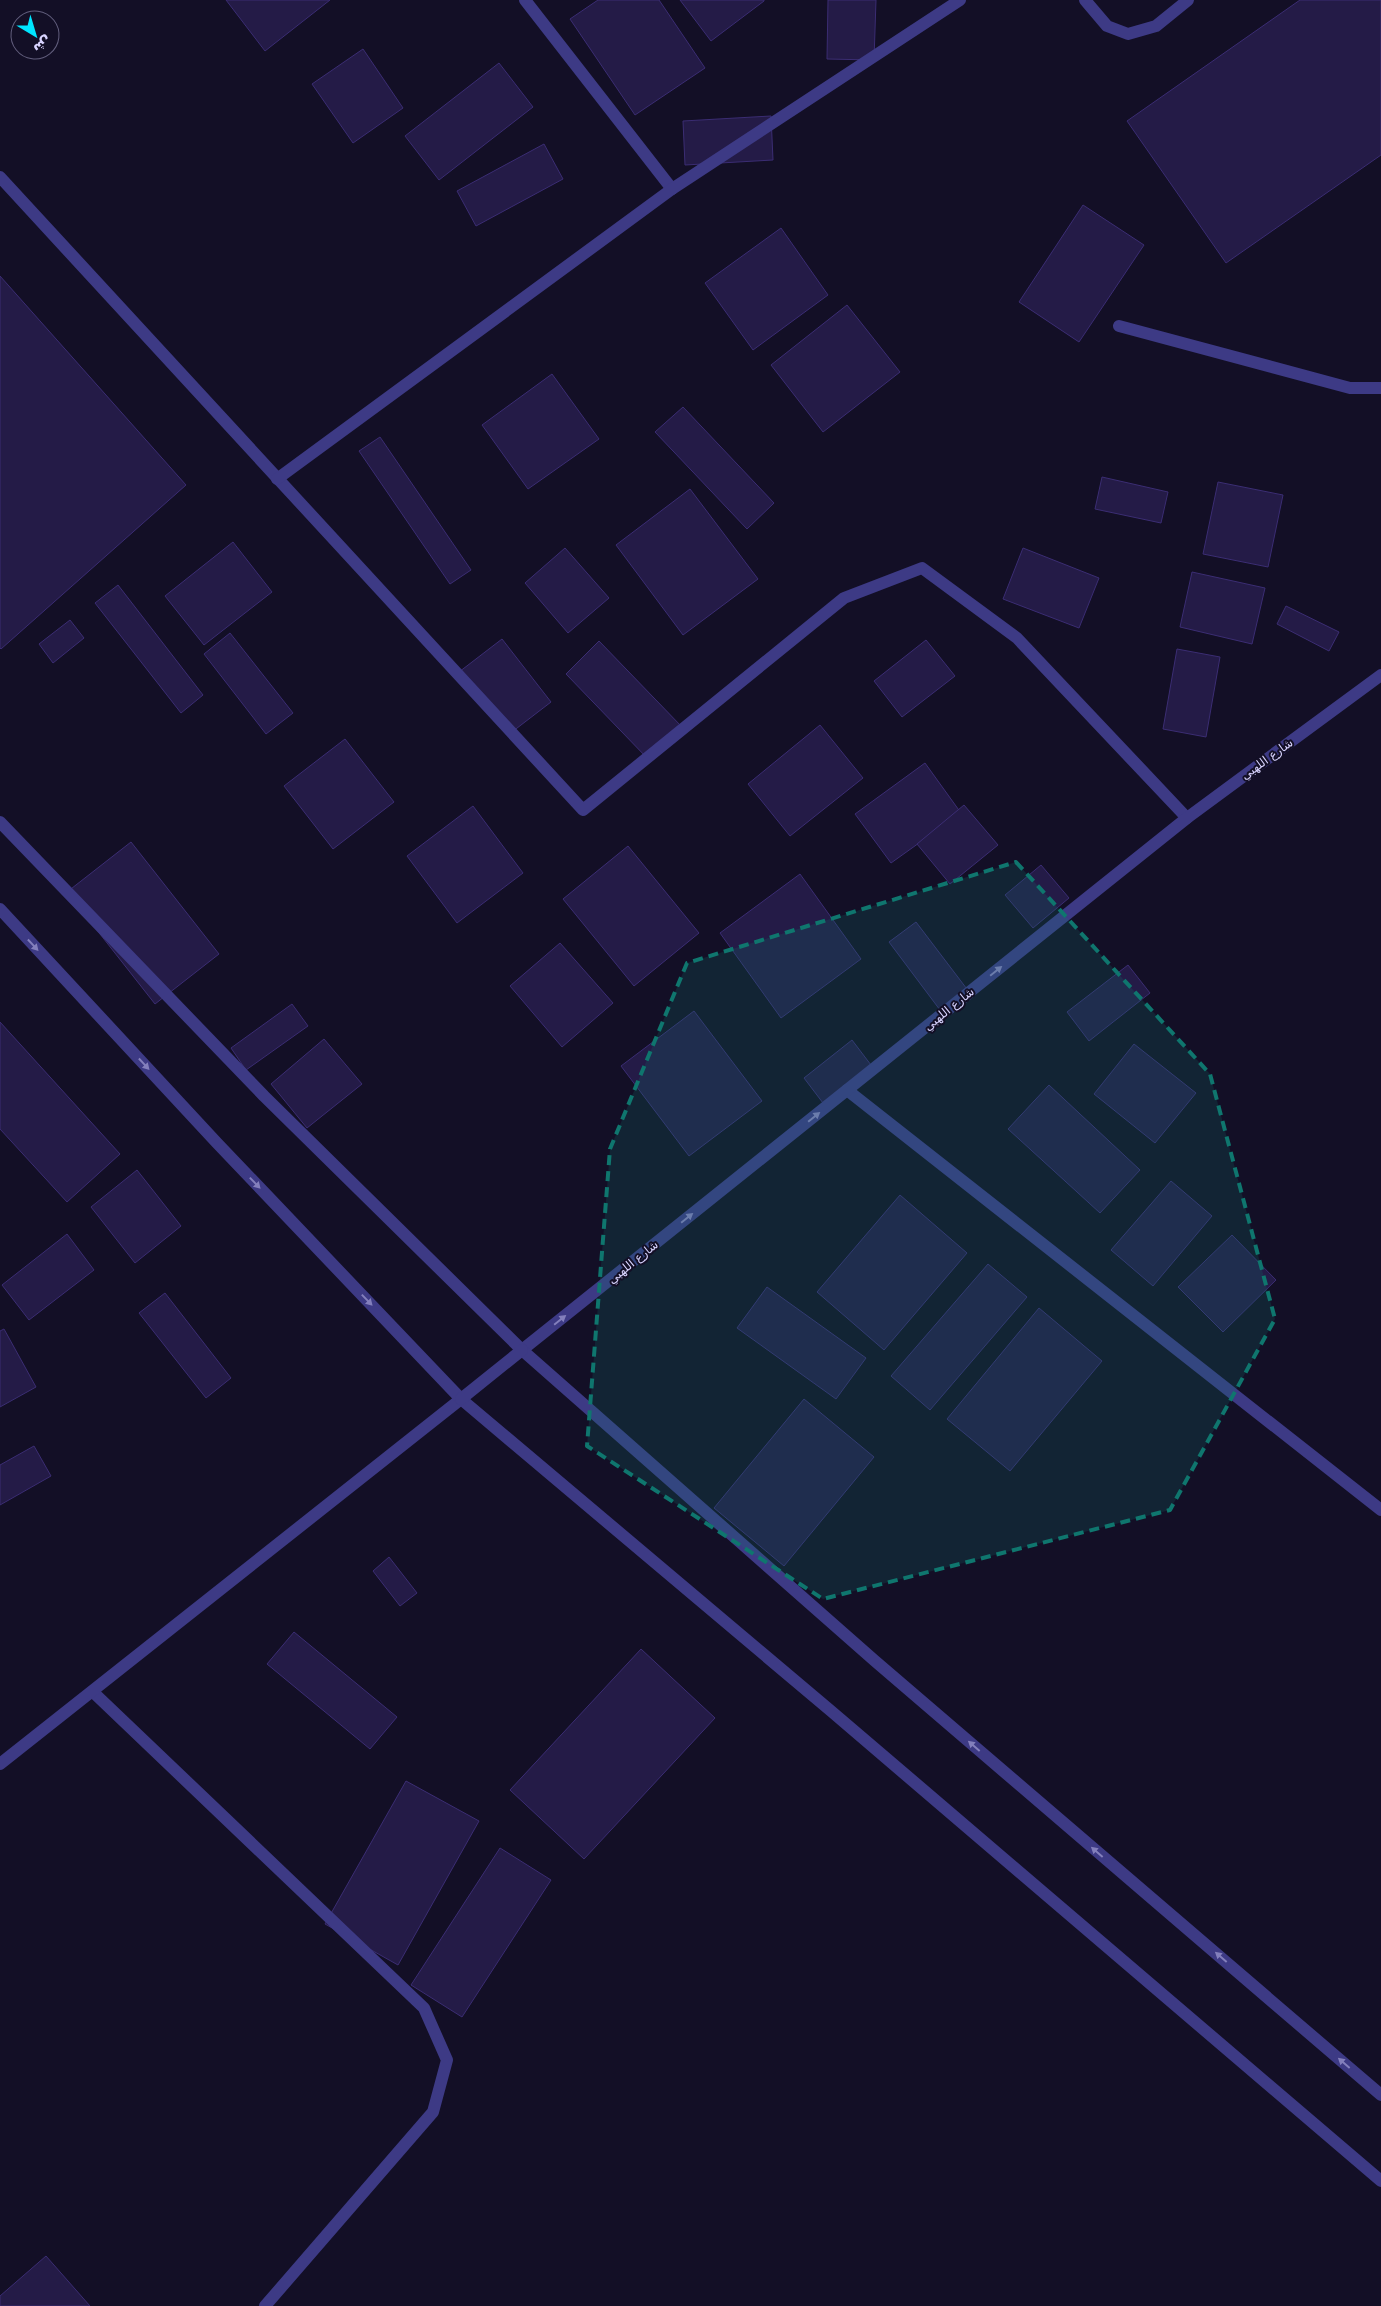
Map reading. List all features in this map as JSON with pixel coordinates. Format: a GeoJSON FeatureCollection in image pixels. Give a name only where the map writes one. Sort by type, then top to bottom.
{"type":"FeatureCollection","features":[{"type":"Feature","properties":{"kind":"street"},"geometry":{"type":"LineString","coordinates":[[525,0],[672,189]]}},
{"type":"Feature","properties":{"kind":"street"},"geometry":{"type":"LineString","coordinates":[[277,479],[672,189],[960,0]]}},
{"type":"Feature","properties":{"kind":"street"},"geometry":{"type":"LineString","coordinates":[[1085,0],[1107,26],[1128,34],[1156,26],[1188,0]]}},
{"type":"Feature","properties":{"kind":"street"},"geometry":{"type":"LineString","coordinates":[[0,177],[583,810],[844,598],[922,568],[1017,638],[1187,818]]}},
{"type":"Feature","properties":{"kind":"street"},"geometry":{"type":"LineString","coordinates":[[1119,326],[1350,388],[1381,388]]}},
{"type":"Feature","properties":{"kind":"street","name":"شارع اللهبي"},"geometry":{"type":"LineString","coordinates":[[0,1764],[461,1399],[1187,818],[1381,675]]}},
{"type":"Feature","properties":{"kind":"street"},"geometry":{"type":"LineString","coordinates":[[0,822],[264,1096],[522,1350],[875,1661],[1381,2095]]}},
{"type":"Feature","properties":{"kind":"street"},"geometry":{"type":"LineString","coordinates":[[0,909],[217,1143],[461,1399],[1381,2181]]}},
{"type":"Feature","properties":{"kind":"street"},"geometry":{"type":"LineString","coordinates":[[847,1090],[1381,1510]]}},
{"type":"Feature","properties":{"kind":"street"},"geometry":{"type":"LineString","coordinates":[[93,1692],[424,2008],[447,2060],[433,2112],[265,2306]]}},
{"type":"Feature","properties":{"kind":"highlighted area"},"geometry":{"type":"Polygon","coordinates":[[[1016,862],[1210,1074],[1275,1319],[1170,1510],[823,1599],[587,1446],[610,1149],[687,963],[1016,862]]]}},
{"type":"Feature","properties":{"kind":"building"},"geometry":{"type":"Polygon","coordinates":[[[226,0],[330,0],[265,51],[226,0]]]}},
{"type":"Feature","properties":{"kind":"building"},"geometry":{"type":"Polygon","coordinates":[[[598,0],[659,0],[705,68],[635,115],[570,19],[598,0]]]}},
{"type":"Feature","properties":{"kind":"building"},"geometry":{"type":"Polygon","coordinates":[[[680,0],[764,0],[764,1],[711,41],[680,0]]]}},
{"type":"Feature","properties":{"kind":"building"},"geometry":{"type":"Polygon","coordinates":[[[828,0],[876,0],[874,60],[827,59],[828,0]]]}},
{"type":"Feature","properties":{"kind":"building"},"geometry":{"type":"Polygon","coordinates":[[[1300,0],[1381,0],[1381,155],[1226,263],[1127,121],[1300,0]]]}},
{"type":"Feature","properties":{"kind":"building"},"geometry":{"type":"Polygon","coordinates":[[[363,49],[403,108],[353,143],[312,84],[363,49]]]}},
{"type":"Feature","properties":{"kind":"building"},"geometry":{"type":"Polygon","coordinates":[[[499,63],[533,107],[439,180],[405,136],[499,63]]]}},
{"type":"Feature","properties":{"kind":"building"},"geometry":{"type":"Polygon","coordinates":[[[771,116],[773,160],[685,165],[683,121],[771,116]]]}},
{"type":"Feature","properties":{"kind":"building"},"geometry":{"type":"Polygon","coordinates":[[[544,144],[563,179],[476,226],[457,191],[544,144]]]}},
{"type":"Feature","properties":{"kind":"building"},"geometry":{"type":"Polygon","coordinates":[[[1083,205],[1144,245],[1079,342],[1019,302],[1083,205]]]}},
{"type":"Feature","properties":{"kind":"building"},"geometry":{"type":"Polygon","coordinates":[[[781,228],[828,295],[753,350],[705,283],[781,228]]]}},
{"type":"Feature","properties":{"kind":"building"},"geometry":{"type":"Polygon","coordinates":[[[0,276],[186,485],[1,649],[0,648],[0,276]]]}},
{"type":"Feature","properties":{"kind":"building"},"geometry":{"type":"Polygon","coordinates":[[[847,305],[900,372],[823,432],[771,365],[847,305]]]}},
{"type":"Feature","properties":{"kind":"building"},"geometry":{"type":"Polygon","coordinates":[[[552,374],[599,439],[528,489],[482,425],[552,374]]]}},
{"type":"Feature","properties":{"kind":"building"},"geometry":{"type":"Polygon","coordinates":[[[683,407],[774,503],[747,529],[655,432],[683,407]]]}},
{"type":"Feature","properties":{"kind":"building"},"geometry":{"type":"Polygon","coordinates":[[[380,437],[471,570],[450,584],[359,451],[380,437]]]}},
{"type":"Feature","properties":{"kind":"building"},"geometry":{"type":"Polygon","coordinates":[[[1102,477],[1168,492],[1161,523],[1095,509],[1102,477]]]}},
{"type":"Feature","properties":{"kind":"building"},"geometry":{"type":"Polygon","coordinates":[[[1218,482],[1283,495],[1268,567],[1203,554],[1218,482]]]}},
{"type":"Feature","properties":{"kind":"building"},"geometry":{"type":"Polygon","coordinates":[[[690,489],[758,579],[683,635],[616,545],[690,489]]]}},
{"type":"Feature","properties":{"kind":"building"},"geometry":{"type":"Polygon","coordinates":[[[233,542],[272,592],[204,645],[165,596],[233,542]]]}},
{"type":"Feature","properties":{"kind":"building"},"geometry":{"type":"Polygon","coordinates":[[[565,548],[609,598],[568,633],[525,583],[565,548]]]}},
{"type":"Feature","properties":{"kind":"building"},"geometry":{"type":"Polygon","coordinates":[[[1023,548],[1099,578],[1079,628],[1003,599],[1023,548]]]}},
{"type":"Feature","properties":{"kind":"building"},"geometry":{"type":"Polygon","coordinates":[[[1192,572],[1265,588],[1252,644],[1180,627],[1192,572]]]}},
{"type":"Feature","properties":{"kind":"building"},"geometry":{"type":"Polygon","coordinates":[[[118,585],[203,695],[181,713],[95,603],[118,585]]]}},
{"type":"Feature","properties":{"kind":"building"},"geometry":{"type":"Polygon","coordinates":[[[1286,606],[1339,632],[1329,651],[1277,624],[1286,606]]]}},
{"type":"Feature","properties":{"kind":"building"},"geometry":{"type":"Polygon","coordinates":[[[70,620],[84,638],[53,663],[39,644],[70,620]]]}},
{"type":"Feature","properties":{"kind":"building"},"geometry":{"type":"Polygon","coordinates":[[[230,633],[293,713],[266,734],[204,654],[230,633]]]}},
{"type":"Feature","properties":{"kind":"building"},"geometry":{"type":"Polygon","coordinates":[[[502,639],[551,702],[508,735],[459,672],[502,639]]]}},
{"type":"Feature","properties":{"kind":"building"},"geometry":{"type":"Polygon","coordinates":[[[926,640],[955,676],[902,717],[874,681],[926,640]]]}},
{"type":"Feature","properties":{"kind":"building"},"geometry":{"type":"Polygon","coordinates":[[[599,641],[682,727],[648,759],[566,674],[599,641]]]}},
{"type":"Feature","properties":{"kind":"building"},"geometry":{"type":"Polygon","coordinates":[[[1177,649],[1220,657],[1206,737],[1163,729],[1177,649]]]}},
{"type":"Feature","properties":{"kind":"building"},"geometry":{"type":"Polygon","coordinates":[[[820,725],[863,778],[790,836],[748,784],[820,725]]]}},
{"type":"Feature","properties":{"kind":"building"},"geometry":{"type":"Polygon","coordinates":[[[345,739],[394,802],[333,849],[284,786],[345,739]]]}},
{"type":"Feature","properties":{"kind":"building"},"geometry":{"type":"Polygon","coordinates":[[[925,763],[961,813],[891,863],[855,814],[925,763]]]}},
{"type":"Feature","properties":{"kind":"building"},"geometry":{"type":"Polygon","coordinates":[[[964,805],[998,845],[950,884],[917,844],[964,805]]]}},
{"type":"Feature","properties":{"kind":"building"},"geometry":{"type":"Polygon","coordinates":[[[473,806],[523,873],[457,923],[407,856],[473,806]]]}},
{"type":"Feature","properties":{"kind":"building"},"geometry":{"type":"Polygon","coordinates":[[[131,842],[219,954],[155,1004],[67,892],[131,842]]]}},
{"type":"Feature","properties":{"kind":"building"},"geometry":{"type":"Polygon","coordinates":[[[628,846],[699,933],[634,986],[563,899],[628,846]]]}},
{"type":"Feature","properties":{"kind":"building"},"geometry":{"type":"Polygon","coordinates":[[[1041,865],[1069,898],[1033,928],[1005,895],[1041,865]]]}},
{"type":"Feature","properties":{"kind":"building"},"geometry":{"type":"Polygon","coordinates":[[[800,874],[861,959],[781,1018],[720,933],[800,874]]]}},
{"type":"Feature","properties":{"kind":"building"},"geometry":{"type":"Polygon","coordinates":[[[916,922],[973,997],[946,1018],[889,942],[916,922]]]}},
{"type":"Feature","properties":{"kind":"building"},"geometry":{"type":"Polygon","coordinates":[[[560,943],[613,1003],[562,1047],[510,986],[560,943]]]}},
{"type":"Feature","properties":{"kind":"building"},"geometry":{"type":"Polygon","coordinates":[[[1128,965],[1150,993],[1089,1041],[1067,1012],[1128,965]]]}},
{"type":"Feature","properties":{"kind":"building"},"geometry":{"type":"Polygon","coordinates":[[[292,1004],[308,1026],[246,1070],[231,1048],[292,1004]]]}},
{"type":"Feature","properties":{"kind":"building"},"geometry":{"type":"Polygon","coordinates":[[[694,1011],[762,1101],[689,1156],[621,1066],[694,1011]]]}},
{"type":"Feature","properties":{"kind":"building"},"geometry":{"type":"Polygon","coordinates":[[[0,1022],[120,1154],[67,1202],[0,1129],[0,1022]]]}},
{"type":"Feature","properties":{"kind":"building"},"geometry":{"type":"Polygon","coordinates":[[[324,1039],[362,1084],[307,1128],[271,1084],[324,1039]]]}},
{"type":"Feature","properties":{"kind":"building"},"geometry":{"type":"Polygon","coordinates":[[[852,1040],[871,1065],[823,1103],[804,1078],[852,1040]]]}},
{"type":"Feature","properties":{"kind":"building"},"geometry":{"type":"Polygon","coordinates":[[[1134,1044],[1196,1093],[1155,1143],[1094,1094],[1134,1044]]]}},
{"type":"Feature","properties":{"kind":"building"},"geometry":{"type":"Polygon","coordinates":[[[1049,1085],[1140,1170],[1100,1213],[1008,1129],[1049,1085]]]}},
{"type":"Feature","properties":{"kind":"building"},"geometry":{"type":"Polygon","coordinates":[[[137,1170],[181,1226],[135,1263],[91,1207],[137,1170]]]}},
{"type":"Feature","properties":{"kind":"building"},"geometry":{"type":"Polygon","coordinates":[[[1171,1181],[1212,1216],[1153,1286],[1111,1250],[1171,1181]]]}},
{"type":"Feature","properties":{"kind":"building"},"geometry":{"type":"Polygon","coordinates":[[[900,1195],[967,1253],[884,1350],[817,1292],[900,1195]]]}},
{"type":"Feature","properties":{"kind":"building"},"geometry":{"type":"Polygon","coordinates":[[[67,1234],[94,1270],[29,1320],[2,1285],[67,1234]]]}},
{"type":"Feature","properties":{"kind":"building"},"geometry":{"type":"Polygon","coordinates":[[[1232,1235],[1276,1280],[1223,1332],[1178,1287],[1232,1235]]]}},
{"type":"Feature","properties":{"kind":"building"},"geometry":{"type":"Polygon","coordinates":[[[988,1264],[1027,1297],[930,1410],[891,1376],[988,1264]]]}},
{"type":"Feature","properties":{"kind":"building"},"geometry":{"type":"Polygon","coordinates":[[[767,1287],[866,1358],[836,1399],[737,1328],[767,1287]]]}},
{"type":"Feature","properties":{"kind":"building"},"geometry":{"type":"Polygon","coordinates":[[[165,1293],[231,1378],[206,1398],[139,1313],[165,1293]]]}},
{"type":"Feature","properties":{"kind":"building"},"geometry":{"type":"Polygon","coordinates":[[[1039,1308],[1102,1361],[1010,1471],[947,1419],[1039,1308]]]}},
{"type":"Feature","properties":{"kind":"building"},"geometry":{"type":"Polygon","coordinates":[[[4,1329],[36,1387],[0,1407],[0,1331],[4,1329]]]}},
{"type":"Feature","properties":{"kind":"building"},"geometry":{"type":"Polygon","coordinates":[[[804,1399],[874,1457],[784,1566],[714,1508],[804,1399]]]}},
{"type":"Feature","properties":{"kind":"building"},"geometry":{"type":"Polygon","coordinates":[[[34,1446],[51,1476],[0,1505],[0,1465],[34,1446]]]}},
{"type":"Feature","properties":{"kind":"building"},"geometry":{"type":"Polygon","coordinates":[[[389,1557],[417,1593],[400,1606],[373,1571],[389,1557]]]}},
{"type":"Feature","properties":{"kind":"building"},"geometry":{"type":"Polygon","coordinates":[[[294,1632],[397,1717],[370,1749],[267,1664],[294,1632]]]}},
{"type":"Feature","properties":{"kind":"building"},"geometry":{"type":"Polygon","coordinates":[[[641,1649],[715,1718],[584,1859],[510,1790],[641,1649]]]}},
{"type":"Feature","properties":{"kind":"building"},"geometry":{"type":"Polygon","coordinates":[[[406,1781],[479,1821],[398,1965],[325,1924],[406,1781]]]}},
{"type":"Feature","properties":{"kind":"building"},"geometry":{"type":"Polygon","coordinates":[[[500,1848],[551,1880],[462,2017],[411,1985],[500,1848]]]}},
{"type":"Feature","properties":{"kind":"building"},"geometry":{"type":"Polygon","coordinates":[[[46,2256],[90,2306],[0,2306],[0,2296],[46,2256]]]}}]}
